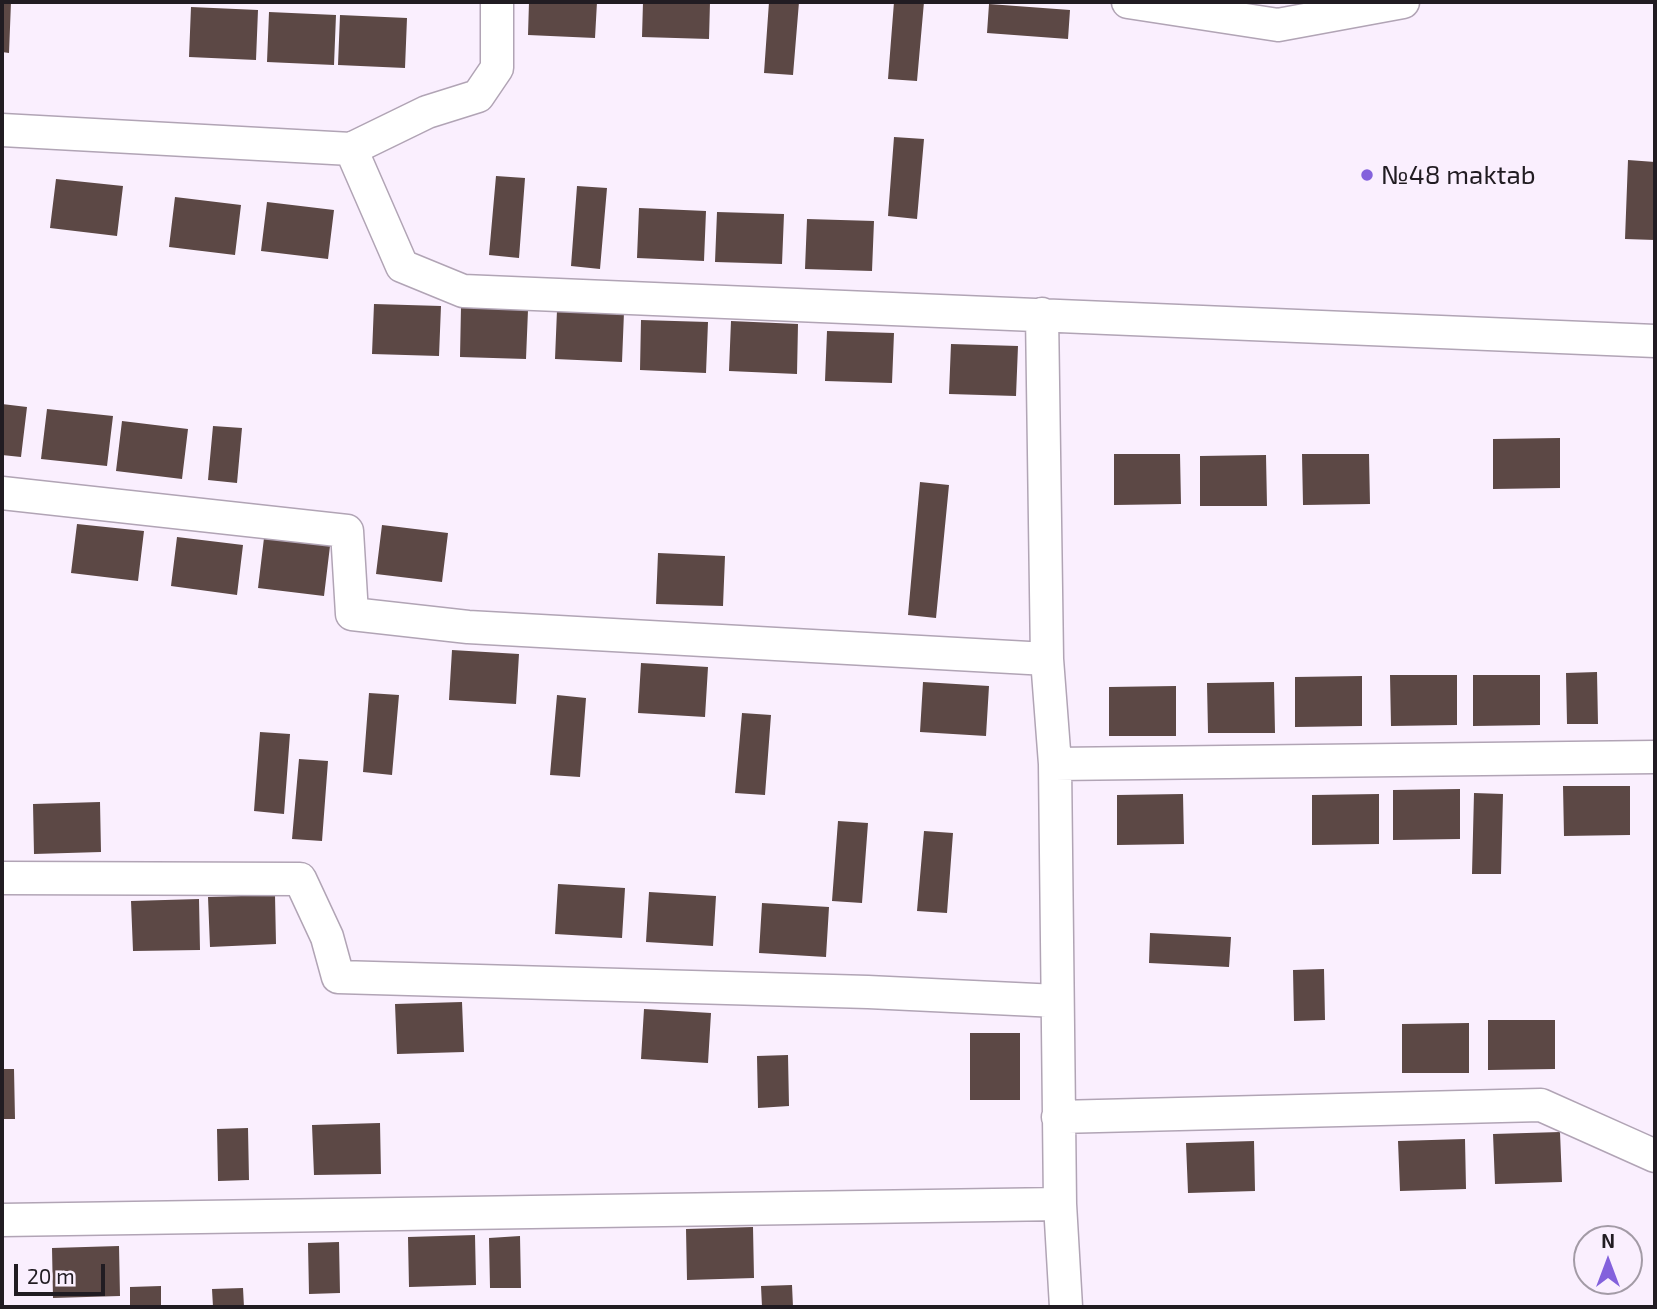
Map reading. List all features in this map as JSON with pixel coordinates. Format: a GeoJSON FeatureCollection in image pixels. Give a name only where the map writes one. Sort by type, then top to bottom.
{"type":"FeatureCollection","features":[{"type":"Feature","properties":{"kind":"street"},"geometry":{"type":"LineString","coordinates":[[2,130],[351,149],[427,112],[478,96],[497,68],[497,2]]}},
{"type":"Feature","properties":{"kind":"street"},"geometry":{"type":"LineString","coordinates":[[1128,2],[1278,25],[1403,2]]}},
{"type":"Feature","properties":{"kind":"street"},"geometry":{"type":"LineString","coordinates":[[351,149],[402,265],[463,291],[1655,341]]}},
{"type":"Feature","properties":{"kind":"street"},"geometry":{"type":"LineString","coordinates":[[1042,314],[1047,659],[1055,764],[1060,1204],[1066,1307]]}},
{"type":"Feature","properties":{"kind":"street"},"geometry":{"type":"LineString","coordinates":[[2,493],[347,531],[352,614],[468,627],[1047,659]]}},
{"type":"Feature","properties":{"kind":"street"},"geometry":{"type":"LineString","coordinates":[[1055,764],[1655,757]]}},
{"type":"Feature","properties":{"kind":"street"},"geometry":{"type":"LineString","coordinates":[[2,878],[300,880],[327,937],[338,977],[868,992],[1057,1001]]}},
{"type":"Feature","properties":{"kind":"street"},"geometry":{"type":"LineString","coordinates":[[1058,1117],[1541,1105],[1655,1156]]}},
{"type":"Feature","properties":{"kind":"street"},"geometry":{"type":"LineString","coordinates":[[2,1220],[1060,1204]]}},
{"type":"Feature","properties":{"kind":"building"},"geometry":{"type":"Polygon","coordinates":[[[2,2],[11,2],[9,53],[2,52],[2,2]]]}},
{"type":"Feature","properties":{"kind":"building"},"geometry":{"type":"Polygon","coordinates":[[[529,2],[597,2],[595,38],[528,35],[529,2]]]}},
{"type":"Feature","properties":{"kind":"building"},"geometry":{"type":"Polygon","coordinates":[[[643,2],[710,2],[709,39],[642,37],[643,2]]]}},
{"type":"Feature","properties":{"kind":"building"},"geometry":{"type":"Polygon","coordinates":[[[769,2],[799,2],[793,75],[764,73],[769,2]]]}},
{"type":"Feature","properties":{"kind":"building"},"geometry":{"type":"Polygon","coordinates":[[[894,2],[924,2],[917,81],[888,79],[894,2]]]}},
{"type":"Feature","properties":{"kind":"building"},"geometry":{"type":"Polygon","coordinates":[[[989,4],[1070,10],[1068,39],[987,33],[989,4]]]}},
{"type":"Feature","properties":{"kind":"building"},"geometry":{"type":"Polygon","coordinates":[[[191,7],[258,10],[256,60],[189,57],[191,7]]]}},
{"type":"Feature","properties":{"kind":"building"},"geometry":{"type":"Polygon","coordinates":[[[269,12],[336,15],[334,65],[267,62],[269,12]]]}},
{"type":"Feature","properties":{"kind":"building"},"geometry":{"type":"Polygon","coordinates":[[[340,15],[407,18],[405,68],[338,65],[340,15]]]}},
{"type":"Feature","properties":{"kind":"building"},"geometry":{"type":"Polygon","coordinates":[[[894,137],[924,139],[917,219],[888,216],[894,137]]]}},
{"type":"Feature","properties":{"kind":"building"},"geometry":{"type":"Polygon","coordinates":[[[1628,160],[1655,162],[1655,240],[1625,239],[1628,160]]]}},
{"type":"Feature","properties":{"kind":"building"},"geometry":{"type":"Polygon","coordinates":[[[496,176],[525,178],[519,258],[489,255],[496,176]]]}},
{"type":"Feature","properties":{"kind":"building"},"geometry":{"type":"Polygon","coordinates":[[[56,179],[123,186],[117,236],[50,228],[56,179]]]}},
{"type":"Feature","properties":{"kind":"building"},"geometry":{"type":"Polygon","coordinates":[[[577,186],[607,188],[600,269],[571,266],[577,186]]]}},
{"type":"Feature","properties":{"kind":"building"},"geometry":{"type":"Polygon","coordinates":[[[175,197],[241,205],[235,255],[169,247],[175,197]]]}},
{"type":"Feature","properties":{"kind":"building"},"geometry":{"type":"Polygon","coordinates":[[[267,202],[334,210],[328,259],[261,251],[267,202]]]}},
{"type":"Feature","properties":{"kind":"building"},"geometry":{"type":"Polygon","coordinates":[[[639,208],[706,211],[704,261],[637,258],[639,208]]]}},
{"type":"Feature","properties":{"kind":"building"},"geometry":{"type":"Polygon","coordinates":[[[717,212],[784,214],[782,264],[715,262],[717,212]]]}},
{"type":"Feature","properties":{"kind":"building"},"geometry":{"type":"Polygon","coordinates":[[[807,219],[874,221],[872,271],[805,269],[807,219]]]}},
{"type":"Feature","properties":{"kind":"building"},"geometry":{"type":"Polygon","coordinates":[[[374,304],[441,306],[439,356],[372,354],[374,304]]]}},
{"type":"Feature","properties":{"kind":"building"},"geometry":{"type":"Polygon","coordinates":[[[461,307],[528,310],[526,359],[460,357],[461,307]]]}},
{"type":"Feature","properties":{"kind":"building"},"geometry":{"type":"Polygon","coordinates":[[[557,310],[624,312],[622,362],[555,359],[557,310]]]}},
{"type":"Feature","properties":{"kind":"building"},"geometry":{"type":"Polygon","coordinates":[[[641,320],[708,322],[706,373],[640,370],[641,320]]]}},
{"type":"Feature","properties":{"kind":"building"},"geometry":{"type":"Polygon","coordinates":[[[731,321],[798,324],[797,374],[729,371],[731,321]]]}},
{"type":"Feature","properties":{"kind":"building"},"geometry":{"type":"Polygon","coordinates":[[[827,331],[894,333],[892,383],[825,381],[827,331]]]}},
{"type":"Feature","properties":{"kind":"building"},"geometry":{"type":"Polygon","coordinates":[[[951,344],[1018,346],[1016,396],[949,394],[951,344]]]}},
{"type":"Feature","properties":{"kind":"building"},"geometry":{"type":"Polygon","coordinates":[[[2,404],[27,407],[21,457],[2,455],[2,404]]]}},
{"type":"Feature","properties":{"kind":"building"},"geometry":{"type":"Polygon","coordinates":[[[47,409],[113,416],[107,466],[41,459],[47,409]]]}},
{"type":"Feature","properties":{"kind":"building"},"geometry":{"type":"Polygon","coordinates":[[[122,421],[188,429],[182,479],[116,471],[122,421]]]}},
{"type":"Feature","properties":{"kind":"building"},"geometry":{"type":"Polygon","coordinates":[[[213,426],[242,428],[237,483],[208,480],[213,426]]]}},
{"type":"Feature","properties":{"kind":"building"},"geometry":{"type":"Polygon","coordinates":[[[1560,438],[1560,488],[1493,489],[1493,439],[1560,438]]]}},
{"type":"Feature","properties":{"kind":"building"},"geometry":{"type":"Polygon","coordinates":[[[1114,454],[1180,454],[1181,504],[1114,505],[1114,454]]]}},
{"type":"Feature","properties":{"kind":"building"},"geometry":{"type":"Polygon","coordinates":[[[1302,454],[1369,454],[1370,504],[1303,505],[1302,454]]]}},
{"type":"Feature","properties":{"kind":"building"},"geometry":{"type":"Polygon","coordinates":[[[1266,455],[1267,506],[1200,506],[1200,456],[1266,455]]]}},
{"type":"Feature","properties":{"kind":"building"},"geometry":{"type":"Polygon","coordinates":[[[920,482],[949,485],[936,618],[908,615],[920,482]]]}},
{"type":"Feature","properties":{"kind":"building"},"geometry":{"type":"Polygon","coordinates":[[[77,524],[144,531],[138,581],[71,573],[77,524]]]}},
{"type":"Feature","properties":{"kind":"building"},"geometry":{"type":"Polygon","coordinates":[[[382,525],[448,533],[442,582],[376,574],[382,525]]]}},
{"type":"Feature","properties":{"kind":"building"},"geometry":{"type":"Polygon","coordinates":[[[177,537],[243,545],[237,595],[171,586],[177,537]]]}},
{"type":"Feature","properties":{"kind":"building"},"geometry":{"type":"Polygon","coordinates":[[[264,538],[330,546],[324,596],[258,588],[264,538]]]}},
{"type":"Feature","properties":{"kind":"building"},"geometry":{"type":"Polygon","coordinates":[[[658,553],[725,556],[723,606],[656,604],[658,553]]]}},
{"type":"Feature","properties":{"kind":"building"},"geometry":{"type":"Polygon","coordinates":[[[452,650],[519,654],[516,704],[449,700],[452,650]]]}},
{"type":"Feature","properties":{"kind":"building"},"geometry":{"type":"Polygon","coordinates":[[[641,663],[708,667],[705,717],[638,713],[641,663]]]}},
{"type":"Feature","properties":{"kind":"building"},"geometry":{"type":"Polygon","coordinates":[[[1597,672],[1598,724],[1567,724],[1566,673],[1597,672]]]}},
{"type":"Feature","properties":{"kind":"building"},"geometry":{"type":"Polygon","coordinates":[[[1390,675],[1457,675],[1457,725],[1391,726],[1390,675]]]}},
{"type":"Feature","properties":{"kind":"building"},"geometry":{"type":"Polygon","coordinates":[[[1473,675],[1540,675],[1540,725],[1473,726],[1473,675]]]}},
{"type":"Feature","properties":{"kind":"building"},"geometry":{"type":"Polygon","coordinates":[[[1362,676],[1362,726],[1295,727],[1295,677],[1362,676]]]}},
{"type":"Feature","properties":{"kind":"building"},"geometry":{"type":"Polygon","coordinates":[[[923,682],[989,686],[986,736],[920,732],[923,682]]]}},
{"type":"Feature","properties":{"kind":"building"},"geometry":{"type":"Polygon","coordinates":[[[1274,682],[1275,733],[1208,733],[1207,683],[1274,682]]]}},
{"type":"Feature","properties":{"kind":"building"},"geometry":{"type":"Polygon","coordinates":[[[1176,686],[1176,736],[1109,736],[1109,687],[1176,686]]]}},
{"type":"Feature","properties":{"kind":"building"},"geometry":{"type":"Polygon","coordinates":[[[369,693],[399,695],[392,775],[363,772],[369,693]]]}},
{"type":"Feature","properties":{"kind":"building"},"geometry":{"type":"Polygon","coordinates":[[[557,695],[586,698],[580,777],[550,775],[557,695]]]}},
{"type":"Feature","properties":{"kind":"building"},"geometry":{"type":"Polygon","coordinates":[[[742,713],[771,715],[765,795],[735,793],[742,713]]]}},
{"type":"Feature","properties":{"kind":"building"},"geometry":{"type":"Polygon","coordinates":[[[260,732],[290,734],[284,814],[254,811],[260,732]]]}},
{"type":"Feature","properties":{"kind":"building"},"geometry":{"type":"Polygon","coordinates":[[[299,759],[328,761],[322,841],[292,839],[299,759]]]}},
{"type":"Feature","properties":{"kind":"building"},"geometry":{"type":"Polygon","coordinates":[[[1563,786],[1630,786],[1630,835],[1564,836],[1563,786]]]}},
{"type":"Feature","properties":{"kind":"building"},"geometry":{"type":"Polygon","coordinates":[[[1460,789],[1460,839],[1393,840],[1393,790],[1460,789]]]}},
{"type":"Feature","properties":{"kind":"building"},"geometry":{"type":"Polygon","coordinates":[[[1474,793],[1503,794],[1501,874],[1472,874],[1474,793]]]}},
{"type":"Feature","properties":{"kind":"building"},"geometry":{"type":"Polygon","coordinates":[[[1183,794],[1184,844],[1117,845],[1117,795],[1183,794]]]}},
{"type":"Feature","properties":{"kind":"building"},"geometry":{"type":"Polygon","coordinates":[[[1379,794],[1379,844],[1312,845],[1312,795],[1379,794]]]}},
{"type":"Feature","properties":{"kind":"building"},"geometry":{"type":"Polygon","coordinates":[[[100,802],[101,852],[34,854],[33,804],[100,802]]]}},
{"type":"Feature","properties":{"kind":"building"},"geometry":{"type":"Polygon","coordinates":[[[838,821],[868,823],[862,903],[832,901],[838,821]]]}},
{"type":"Feature","properties":{"kind":"building"},"geometry":{"type":"Polygon","coordinates":[[[924,831],[953,833],[947,913],[917,911],[924,831]]]}},
{"type":"Feature","properties":{"kind":"building"},"geometry":{"type":"Polygon","coordinates":[[[558,884],[625,888],[622,938],[555,934],[558,884]]]}},
{"type":"Feature","properties":{"kind":"building"},"geometry":{"type":"Polygon","coordinates":[[[649,892],[716,896],[713,946],[646,942],[649,892]]]}},
{"type":"Feature","properties":{"kind":"building"},"geometry":{"type":"Polygon","coordinates":[[[275,895],[276,944],[210,947],[208,897],[275,895]]]}},
{"type":"Feature","properties":{"kind":"building"},"geometry":{"type":"Polygon","coordinates":[[[199,899],[200,950],[133,951],[131,901],[199,899]]]}},
{"type":"Feature","properties":{"kind":"building"},"geometry":{"type":"Polygon","coordinates":[[[762,903],[829,907],[826,957],[759,953],[762,903]]]}},
{"type":"Feature","properties":{"kind":"building"},"geometry":{"type":"Polygon","coordinates":[[[1150,933],[1231,937],[1229,967],[1149,963],[1150,933]]]}},
{"type":"Feature","properties":{"kind":"building"},"geometry":{"type":"Polygon","coordinates":[[[1324,969],[1325,1020],[1294,1021],[1293,970],[1324,969]]]}},
{"type":"Feature","properties":{"kind":"building"},"geometry":{"type":"Polygon","coordinates":[[[462,1002],[464,1052],[397,1054],[395,1004],[462,1002]]]}},
{"type":"Feature","properties":{"kind":"building"},"geometry":{"type":"Polygon","coordinates":[[[644,1009],[711,1013],[708,1063],[641,1059],[644,1009]]]}},
{"type":"Feature","properties":{"kind":"building"},"geometry":{"type":"Polygon","coordinates":[[[1488,1020],[1555,1020],[1555,1069],[1488,1070],[1488,1020]]]}},
{"type":"Feature","properties":{"kind":"building"},"geometry":{"type":"Polygon","coordinates":[[[1469,1023],[1469,1073],[1402,1073],[1402,1024],[1469,1023]]]}},
{"type":"Feature","properties":{"kind":"building"},"geometry":{"type":"Polygon","coordinates":[[[970,1033],[1020,1033],[1020,1100],[970,1100],[970,1033]]]}},
{"type":"Feature","properties":{"kind":"building"},"geometry":{"type":"Polygon","coordinates":[[[788,1055],[789,1106],[758,1108],[757,1056],[788,1055]]]}},
{"type":"Feature","properties":{"kind":"building"},"geometry":{"type":"Polygon","coordinates":[[[2,1069],[14,1069],[15,1119],[2,1119],[2,1069]]]}},
{"type":"Feature","properties":{"kind":"building"},"geometry":{"type":"Polygon","coordinates":[[[380,1123],[381,1174],[314,1175],[312,1125],[380,1123]]]}},
{"type":"Feature","properties":{"kind":"building"},"geometry":{"type":"Polygon","coordinates":[[[248,1128],[249,1180],[218,1181],[217,1129],[248,1128]]]}},
{"type":"Feature","properties":{"kind":"building"},"geometry":{"type":"Polygon","coordinates":[[[1560,1132],[1562,1182],[1495,1184],[1493,1134],[1560,1132]]]}},
{"type":"Feature","properties":{"kind":"building"},"geometry":{"type":"Polygon","coordinates":[[[1465,1139],[1466,1189],[1400,1191],[1398,1141],[1465,1139]]]}},
{"type":"Feature","properties":{"kind":"building"},"geometry":{"type":"Polygon","coordinates":[[[1254,1141],[1255,1191],[1188,1193],[1186,1143],[1254,1141]]]}},
{"type":"Feature","properties":{"kind":"building"},"geometry":{"type":"Polygon","coordinates":[[[753,1227],[754,1278],[687,1280],[686,1229],[753,1227]]]}},
{"type":"Feature","properties":{"kind":"building"},"geometry":{"type":"Polygon","coordinates":[[[475,1235],[476,1285],[409,1287],[408,1237],[475,1235]]]}},
{"type":"Feature","properties":{"kind":"building"},"geometry":{"type":"Polygon","coordinates":[[[520,1236],[521,1288],[490,1288],[489,1238],[520,1236]]]}},
{"type":"Feature","properties":{"kind":"building"},"geometry":{"type":"Polygon","coordinates":[[[339,1242],[340,1293],[309,1294],[308,1243],[339,1242]]]}},
{"type":"Feature","properties":{"kind":"building"},"geometry":{"type":"Polygon","coordinates":[[[119,1246],[120,1296],[53,1298],[52,1248],[119,1246]]]}},
{"type":"Feature","properties":{"kind":"building"},"geometry":{"type":"Polygon","coordinates":[[[792,1285],[793,1307],[762,1307],[761,1286],[792,1285]]]}},
{"type":"Feature","properties":{"kind":"building"},"geometry":{"type":"Polygon","coordinates":[[[161,1286],[161,1307],[130,1307],[130,1287],[161,1286]]]}},
{"type":"Feature","properties":{"kind":"building"},"geometry":{"type":"Polygon","coordinates":[[[243,1288],[244,1307],[213,1307],[212,1289],[243,1288]]]}},
{"type":"Feature","properties":{"kind":"place","name":"№48 maktab"},"geometry":{"type":"Point","coordinates":[1367,175]}}]}
